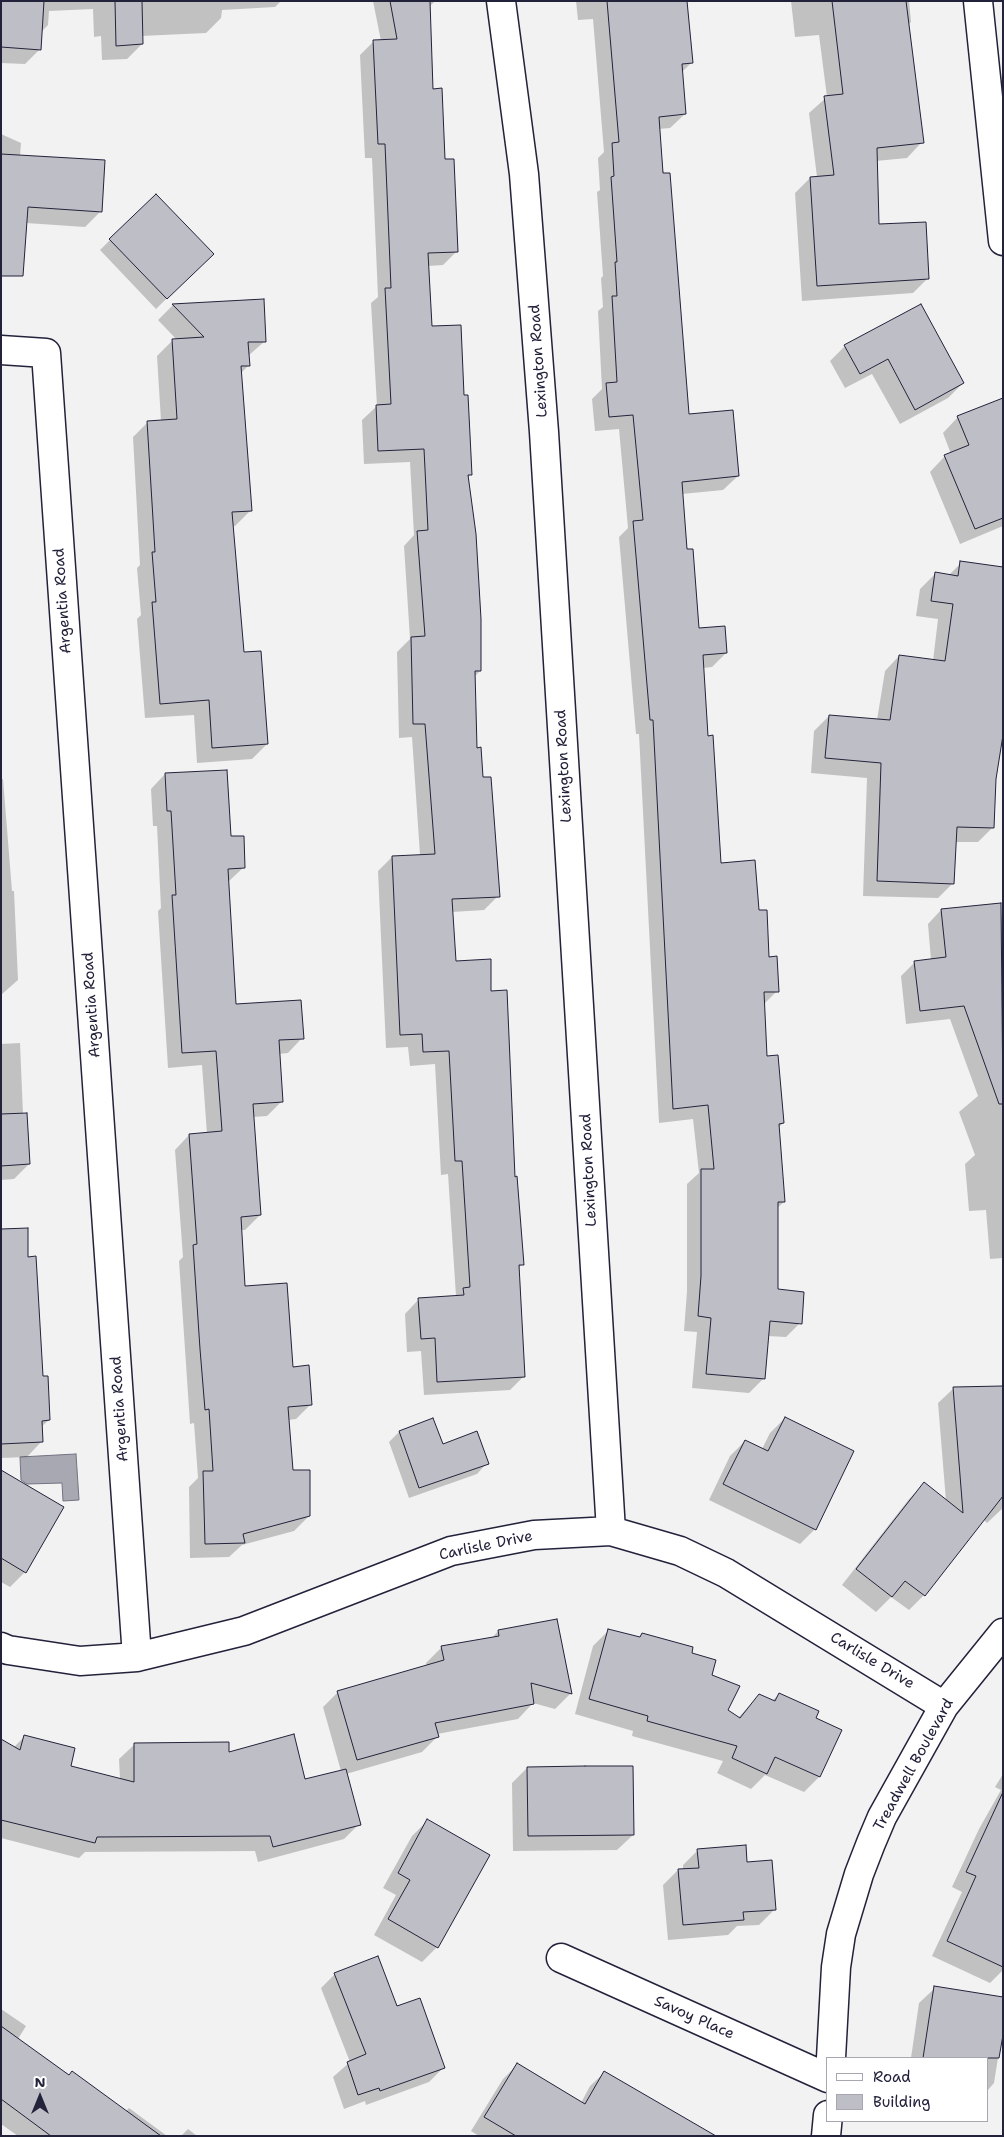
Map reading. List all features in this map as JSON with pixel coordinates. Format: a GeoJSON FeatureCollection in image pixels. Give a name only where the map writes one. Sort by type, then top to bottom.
{"type":"FeatureCollection","features":[{"type":"Feature","properties":{"kind":"street","name":"Lexington Road"},"geometry":{"type":"LineString","coordinates":[[501,1],[524,174],[544,432],[610,1531]]}},
{"type":"Feature","properties":{"kind":"street"},"geometry":{"type":"LineString","coordinates":[[978,1],[1003,240]]}},
{"type":"Feature","properties":{"kind":"street","name":"Argentia Road"},"geometry":{"type":"LineString","coordinates":[[1,350],[46,353],[137,1657]]}},
{"type":"Feature","properties":{"kind":"street","name":"Carlisle Drive"},"geometry":{"type":"LineString","coordinates":[[1,1647],[8,1650],[80,1661],[137,1657],[244,1631],[451,1551],[534,1535],[610,1531],[680,1551],[726,1573],[944,1706]]}},
{"type":"Feature","properties":{"kind":"street","name":"Treadwell Boulevard"},"geometry":{"type":"LineString","coordinates":[[831,2057],[836,1967],[841,1934],[856,1883],[882,1817],[944,1706],[1003,1633]]}},
{"type":"Feature","properties":{"kind":"street","name":"Savoy Place"},"geometry":{"type":"LineString","coordinates":[[560,1958],[826,2077]]}},
{"type":"Feature","properties":{"kind":"street"},"geometry":{"type":"LineString","coordinates":[[826,2136],[827,2122]]}},
{"type":"Feature","properties":{"kind":"shaded area"},"geometry":{"type":"Polygon","coordinates":[[[76,1454],[79,1500],[63,1501],[62,1483],[27,1484],[21,1480],[20,1457],[76,1454]]]}},
{"type":"Feature","properties":{"kind":"building"},"geometry":{"type":"Polygon","coordinates":[[[1,1],[44,1],[41,50],[1,47],[1,1]]]}},
{"type":"Feature","properties":{"kind":"building"},"geometry":{"type":"Polygon","coordinates":[[[115,1],[142,1],[143,44],[116,46],[115,1]]]}},
{"type":"Feature","properties":{"kind":"building"},"geometry":{"type":"Polygon","coordinates":[[[390,1],[430,1],[433,89],[442,88],[445,159],[454,159],[458,252],[428,253],[432,326],[461,325],[464,395],[468,395],[472,475],[468,475],[476,534],[481,619],[481,671],[475,671],[477,748],[481,747],[483,777],[491,777],[500,897],[452,899],[456,961],[491,959],[491,991],[507,990],[515,1177],[517,1176],[524,1265],[519,1265],[525,1377],[437,1382],[435,1338],[421,1339],[418,1298],[464,1295],[463,1288],[470,1287],[462,1161],[455,1161],[449,1051],[423,1052],[422,1034],[400,1035],[392,856],[435,854],[425,724],[413,724],[411,637],[425,636],[417,531],[428,530],[424,449],[378,451],[376,405],[391,404],[385,288],[391,288],[385,144],[378,144],[373,40],[397,39],[390,1]]]}},
{"type":"Feature","properties":{"kind":"building"},"geometry":{"type":"Polygon","coordinates":[[[607,1],[687,1],[693,63],[682,64],[686,114],[659,117],[663,173],[670,173],[689,414],[733,410],[739,476],[682,482],[687,549],[693,549],[699,628],[725,626],[727,653],[703,655],[708,736],[713,735],[721,863],[755,860],[759,910],[767,910],[769,957],[777,956],[779,992],[764,992],[767,1056],[778,1055],[784,1123],[779,1124],[785,1202],[778,1202],[778,1289],[804,1292],[802,1324],[770,1321],[765,1379],[706,1374],[711,1318],[698,1316],[701,1276],[701,1169],[714,1169],[708,1105],[673,1109],[653,720],[650,720],[633,521],[643,520],[633,415],[609,417],[606,383],[617,382],[612,296],[617,296],[615,262],[617,262],[611,177],[614,176],[612,143],[619,142],[607,1]]]}},
{"type":"Feature","properties":{"kind":"building"},"geometry":{"type":"Polygon","coordinates":[[[832,1],[906,1],[924,143],[877,148],[879,224],[926,222],[929,279],[817,286],[810,177],[834,175],[824,96],[843,94],[832,1]]]}},
{"type":"Feature","properties":{"kind":"building"},"geometry":{"type":"Polygon","coordinates":[[[1,154],[105,160],[102,212],[28,207],[23,276],[1,276],[1,154]]]}},
{"type":"Feature","properties":{"kind":"building"},"geometry":{"type":"Polygon","coordinates":[[[156,194],[214,254],[167,299],[109,239],[156,194]]]}},
{"type":"Feature","properties":{"kind":"building"},"geometry":{"type":"Polygon","coordinates":[[[264,299],[266,342],[248,342],[250,366],[241,366],[252,511],[232,512],[244,652],[261,651],[268,744],[212,748],[209,700],[160,704],[152,602],[156,602],[152,552],[155,552],[147,421],[177,419],[172,339],[204,337],[172,304],[264,299]]]}},
{"type":"Feature","properties":{"kind":"building"},"geometry":{"type":"Polygon","coordinates":[[[921,304],[964,383],[915,410],[888,359],[860,374],[844,345],[921,304]]]}},
{"type":"Feature","properties":{"kind":"building"},"geometry":{"type":"Polygon","coordinates":[[[1003,398],[1003,518],[975,529],[944,455],[969,445],[957,416],[1003,398]]]}},
{"type":"Feature","properties":{"kind":"building"},"geometry":{"type":"Polygon","coordinates":[[[960,561],[1003,567],[1003,735],[996,779],[994,828],[957,827],[954,884],[877,881],[881,763],[825,758],[829,715],[890,720],[899,655],[945,661],[953,604],[931,601],[935,572],[958,576],[960,561]]]}},
{"type":"Feature","properties":{"kind":"building"},"geometry":{"type":"Polygon","coordinates":[[[227,770],[231,836],[244,836],[245,868],[228,869],[236,1004],[301,1000],[304,1039],[279,1040],[283,1102],[253,1104],[261,1215],[241,1217],[245,1286],[287,1283],[293,1367],[309,1365],[312,1405],[288,1407],[293,1470],[310,1470],[310,1516],[243,1534],[245,1543],[205,1544],[203,1471],[213,1471],[209,1409],[205,1410],[200,1349],[193,1245],[197,1244],[189,1134],[222,1131],[216,1051],[182,1053],[172,895],[176,895],[171,811],[167,811],[165,773],[227,770]]]}},
{"type":"Feature","properties":{"kind":"building"},"geometry":{"type":"Polygon","coordinates":[[[1001,903],[1003,1104],[999,1104],[964,1006],[920,1011],[914,961],[946,957],[941,909],[1001,903]]]}},
{"type":"Feature","properties":{"kind":"building"},"geometry":{"type":"Polygon","coordinates":[[[27,1113],[30,1164],[1,1166],[1,1114],[27,1113]]]}},
{"type":"Feature","properties":{"kind":"building"},"geometry":{"type":"Polygon","coordinates":[[[28,1228],[28,1257],[36,1256],[43,1376],[48,1376],[50,1420],[42,1421],[43,1442],[1,1444],[1,1229],[28,1228]]]}},
{"type":"Feature","properties":{"kind":"building"},"geometry":{"type":"Polygon","coordinates":[[[1003,1386],[1003,1496],[925,1596],[905,1581],[892,1597],[856,1569],[924,1482],[963,1513],[953,1387],[1003,1386]]]}},
{"type":"Feature","properties":{"kind":"building"},"geometry":{"type":"Polygon","coordinates":[[[785,1417],[854,1451],[816,1530],[723,1484],[745,1440],[768,1451],[785,1417]]]}},
{"type":"Feature","properties":{"kind":"building"},"geometry":{"type":"Polygon","coordinates":[[[433,1418],[443,1444],[477,1431],[489,1464],[419,1488],[399,1431],[433,1418]]]}},
{"type":"Feature","properties":{"kind":"building"},"geometry":{"type":"Polygon","coordinates":[[[1,1470],[64,1507],[26,1573],[1,1558],[1,1470]]]}},
{"type":"Feature","properties":{"kind":"building"},"geometry":{"type":"Polygon","coordinates":[[[557,1619],[572,1694],[531,1683],[534,1704],[435,1723],[439,1737],[357,1760],[337,1691],[444,1660],[441,1646],[499,1636],[498,1630],[557,1619]]]}},
{"type":"Feature","properties":{"kind":"building"},"geometry":{"type":"Polygon","coordinates":[[[608,1629],[640,1637],[642,1633],[693,1647],[692,1653],[716,1660],[712,1675],[740,1686],[728,1710],[740,1718],[759,1694],[775,1701],[779,1693],[819,1711],[816,1718],[842,1730],[820,1777],[775,1757],[767,1774],[732,1758],[737,1746],[647,1721],[648,1716],[589,1699],[608,1629]]]}},
{"type":"Feature","properties":{"kind":"building"},"geometry":{"type":"Polygon","coordinates":[[[294,1734],[305,1779],[346,1769],[361,1825],[273,1847],[270,1836],[97,1837],[95,1843],[1,1820],[1,1739],[20,1750],[24,1735],[75,1748],[71,1766],[134,1782],[134,1743],[229,1742],[229,1752],[294,1734]]]}},
{"type":"Feature","properties":{"kind":"building"},"geometry":{"type":"Polygon","coordinates":[[[633,1766],[634,1835],[528,1836],[527,1767],[633,1766]]]}},
{"type":"Feature","properties":{"kind":"building"},"geometry":{"type":"Polygon","coordinates":[[[1003,1792],[1003,1967],[947,1941],[976,1876],[966,1872],[1003,1792]]]}},
{"type":"Feature","properties":{"kind":"building"},"geometry":{"type":"Polygon","coordinates":[[[427,1819],[490,1855],[438,1948],[388,1919],[410,1880],[398,1873],[427,1819]]]}},
{"type":"Feature","properties":{"kind":"building"},"geometry":{"type":"Polygon","coordinates":[[[746,1845],[747,1862],[772,1860],[776,1910],[743,1912],[744,1920],[683,1925],[678,1869],[699,1868],[697,1849],[746,1845]]]}},
{"type":"Feature","properties":{"kind":"building"},"geometry":{"type":"Polygon","coordinates":[[[378,1956],[397,2006],[420,1998],[445,2068],[380,2091],[379,2088],[358,2095],[347,2062],[366,2054],[334,1973],[378,1956]]]}},
{"type":"Feature","properties":{"kind":"building"},"geometry":{"type":"Polygon","coordinates":[[[934,1986],[1003,1997],[1003,2035],[999,2058],[923,2057],[934,1986]]]}},
{"type":"Feature","properties":{"kind":"building"},"geometry":{"type":"Polygon","coordinates":[[[1,2026],[69,2075],[72,2071],[161,2136],[51,2136],[1,2099],[1,2026]]]}},
{"type":"Feature","properties":{"kind":"building"},"geometry":{"type":"Polygon","coordinates":[[[517,2063],[585,2104],[604,2071],[716,2136],[516,2136],[484,2117],[517,2063]]]}}]}
